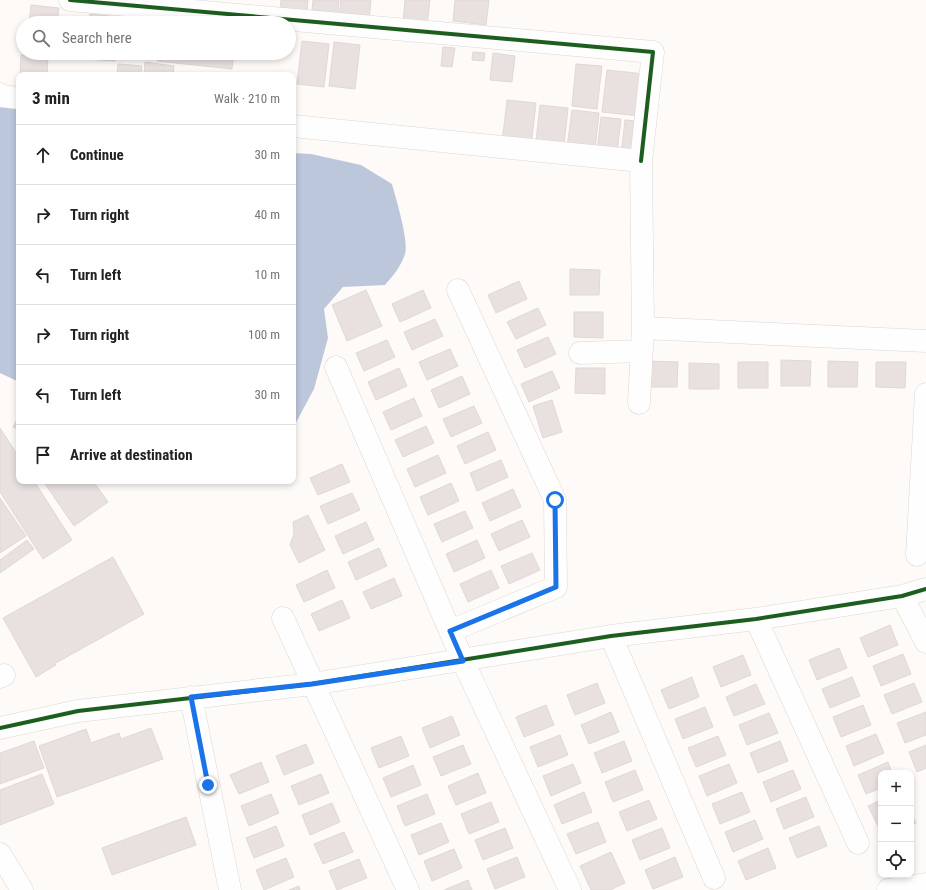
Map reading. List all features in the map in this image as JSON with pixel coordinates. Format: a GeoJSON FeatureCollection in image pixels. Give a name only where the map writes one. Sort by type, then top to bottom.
{"type":"FeatureCollection","features":[{"type":"Feature","properties":{"kind":"street"},"geometry":{"type":"LineString","coordinates":[[70,0],[249,16]]}},
{"type":"Feature","properties":{"kind":"street"},"geometry":{"type":"LineString","coordinates":[[296,20],[653,52],[641,161],[643,328],[639,403]]}},
{"type":"Feature","properties":{"kind":"street"},"geometry":{"type":"LineString","coordinates":[[0,94],[1,96],[16,98]]}},
{"type":"Feature","properties":{"kind":"street"},"geometry":{"type":"LineString","coordinates":[[296,126],[641,161]]}},
{"type":"Feature","properties":{"kind":"street"},"geometry":{"type":"LineString","coordinates":[[450,631],[556,587],[555,500],[458,290]]}},
{"type":"Feature","properties":{"kind":"street"},"geometry":{"type":"LineString","coordinates":[[643,328],[926,340]]}},
{"type":"Feature","properties":{"kind":"street"},"geometry":{"type":"LineString","coordinates":[[580,353],[641,351]]}},
{"type":"Feature","properties":{"kind":"street"},"geometry":{"type":"LineString","coordinates":[[336,367],[463,661],[570,890]]}},
{"type":"Feature","properties":{"kind":"street"},"geometry":{"type":"LineString","coordinates":[[917,555],[926,394]]}},
{"type":"Feature","properties":{"kind":"street"},"geometry":{"type":"LineString","coordinates":[[0,728],[78,711],[312,684],[463,661],[611,636],[756,619],[902,596],[926,589]]}},
{"type":"Feature","properties":{"kind":"street"},"geometry":{"type":"LineString","coordinates":[[902,596],[926,642]]}},
{"type":"Feature","properties":{"kind":"street"},"geometry":{"type":"LineString","coordinates":[[282,618],[408,890]]}},
{"type":"Feature","properties":{"kind":"street"},"geometry":{"type":"LineString","coordinates":[[756,619],[858,843]]}},
{"type":"Feature","properties":{"kind":"street"},"geometry":{"type":"LineString","coordinates":[[611,636],[714,878]]}},
{"type":"Feature","properties":{"kind":"street"},"geometry":{"type":"LineString","coordinates":[[191,697],[230,890]]}},
{"type":"Feature","properties":{"kind":"street"},"geometry":{"type":"LineString","coordinates":[[0,854],[22,890]]}},
{"type":"Feature","properties":{"kind":"street"},"geometry":{"type":"LineString","coordinates":[[0,882],[5,890]]}},
{"type":"Feature","properties":{"kind":"street"},"geometry":{"type":"LineString","coordinates":[[888,890],[926,884]]}},
{"type":"Feature","properties":{"kind":"water"},"geometry":{"type":"Polygon","coordinates":[[[0,104],[16,107],[16,381],[0,373],[0,104]]]}},
{"type":"Feature","properties":{"kind":"water"},"geometry":{"type":"Polygon","coordinates":[[[296,153],[311,154],[361,165],[392,184],[402,220],[406,248],[401,263],[385,285],[343,287],[324,309],[328,338],[314,389],[296,422],[296,153]]]}},
{"type":"Feature","properties":{"kind":"building"},"geometry":{"type":"Polygon","coordinates":[[[281,0],[308,0],[307,11],[280,9],[281,0]]]}},
{"type":"Feature","properties":{"kind":"building"},"geometry":{"type":"Polygon","coordinates":[[[313,0],[339,0],[338,13],[312,10],[313,0]]]}},
{"type":"Feature","properties":{"kind":"building"},"geometry":{"type":"Polygon","coordinates":[[[341,0],[371,0],[369,23],[339,20],[341,0]]]}},
{"type":"Feature","properties":{"kind":"building"},"geometry":{"type":"Polygon","coordinates":[[[405,0],[430,0],[427,25],[403,22],[405,0]]]}},
{"type":"Feature","properties":{"kind":"building"},"geometry":{"type":"Polygon","coordinates":[[[455,0],[489,0],[486,25],[453,21],[455,0]]]}},
{"type":"Feature","properties":{"kind":"building"},"geometry":{"type":"Polygon","coordinates":[[[31,5],[59,8],[58,16],[30,16],[31,5]]]}},
{"type":"Feature","properties":{"kind":"building"},"geometry":{"type":"Polygon","coordinates":[[[90,14],[109,16],[90,16],[90,14]]]}},
{"type":"Feature","properties":{"kind":"building"},"geometry":{"type":"Polygon","coordinates":[[[302,41],[329,44],[324,87],[297,84],[302,41]]]}},
{"type":"Feature","properties":{"kind":"building"},"geometry":{"type":"Polygon","coordinates":[[[334,42],[360,45],[355,89],[329,86],[334,42]]]}},
{"type":"Feature","properties":{"kind":"building"},"geometry":{"type":"Polygon","coordinates":[[[443,47],[455,48],[452,67],[441,66],[443,47]]]}},
{"type":"Feature","properties":{"kind":"building"},"geometry":{"type":"Polygon","coordinates":[[[473,52],[485,53],[484,61],[472,60],[473,52]]]}},
{"type":"Feature","properties":{"kind":"building"},"geometry":{"type":"Polygon","coordinates":[[[493,53],[515,56],[512,82],[490,80],[493,53]]]}},
{"type":"Feature","properties":{"kind":"building"},"geometry":{"type":"Polygon","coordinates":[[[21,60],[48,60],[47,72],[20,72],[21,60]]]}},
{"type":"Feature","properties":{"kind":"building"},"geometry":{"type":"Polygon","coordinates":[[[157,60],[233,60],[232,69],[157,60]]]}},
{"type":"Feature","properties":{"kind":"building"},"geometry":{"type":"Polygon","coordinates":[[[145,62],[174,66],[173,72],[144,72],[145,62]]]}},
{"type":"Feature","properties":{"kind":"building"},"geometry":{"type":"Polygon","coordinates":[[[118,64],[142,66],[141,72],[117,72],[118,64]]]}},
{"type":"Feature","properties":{"kind":"building"},"geometry":{"type":"Polygon","coordinates":[[[576,64],[602,66],[597,109],[572,106],[576,64]]]}},
{"type":"Feature","properties":{"kind":"building"},"geometry":{"type":"Polygon","coordinates":[[[607,70],[645,74],[640,116],[602,112],[607,70]]]}},
{"type":"Feature","properties":{"kind":"building"},"geometry":{"type":"Polygon","coordinates":[[[507,100],[536,103],[531,146],[502,143],[507,100]]]}},
{"type":"Feature","properties":{"kind":"building"},"geometry":{"type":"Polygon","coordinates":[[[540,105],[568,108],[563,153],[535,150],[540,105]]]}},
{"type":"Feature","properties":{"kind":"building"},"geometry":{"type":"Polygon","coordinates":[[[572,110],[599,113],[595,149],[567,147],[572,110]]]}},
{"type":"Feature","properties":{"kind":"building"},"geometry":{"type":"Polygon","coordinates":[[[601,117],[621,119],[617,153],[597,151],[601,117]]]}},
{"type":"Feature","properties":{"kind":"building"},"geometry":{"type":"Polygon","coordinates":[[[625,120],[638,121],[635,156],[621,154],[625,120]]]}},
{"type":"Feature","properties":{"kind":"building"},"geometry":{"type":"Polygon","coordinates":[[[570,269],[600,270],[599,295],[570,295],[570,269]]]}},
{"type":"Feature","properties":{"kind":"building"},"geometry":{"type":"Polygon","coordinates":[[[519,281],[527,299],[496,313],[488,295],[519,281]]]}},
{"type":"Feature","properties":{"kind":"building"},"geometry":{"type":"Polygon","coordinates":[[[366,290],[382,326],[347,341],[332,305],[366,290]]]}},
{"type":"Feature","properties":{"kind":"building"},"geometry":{"type":"Polygon","coordinates":[[[423,290],[431,308],[400,322],[392,304],[423,290]]]}},
{"type":"Feature","properties":{"kind":"building"},"geometry":{"type":"Polygon","coordinates":[[[538,308],[546,325],[516,339],[507,322],[538,308]]]}},
{"type":"Feature","properties":{"kind":"building"},"geometry":{"type":"Polygon","coordinates":[[[574,312],[603,312],[603,338],[574,337],[574,312]]]}},
{"type":"Feature","properties":{"kind":"building"},"geometry":{"type":"Polygon","coordinates":[[[435,319],[443,336],[412,350],[404,332],[435,319]]]}},
{"type":"Feature","properties":{"kind":"building"},"geometry":{"type":"Polygon","coordinates":[[[548,337],[556,354],[525,368],[517,350],[548,337]]]}},
{"type":"Feature","properties":{"kind":"building"},"geometry":{"type":"Polygon","coordinates":[[[387,340],[395,357],[364,371],[356,353],[387,340]]]}},
{"type":"Feature","properties":{"kind":"building"},"geometry":{"type":"Polygon","coordinates":[[[450,349],[458,366],[427,380],[419,362],[450,349]]]}},
{"type":"Feature","properties":{"kind":"building"},"geometry":{"type":"Polygon","coordinates":[[[781,360],[811,361],[810,386],[781,386],[781,360]]]}},
{"type":"Feature","properties":{"kind":"building"},"geometry":{"type":"Polygon","coordinates":[[[648,361],[678,362],[677,387],[648,387],[648,361]]]}},
{"type":"Feature","properties":{"kind":"building"},"geometry":{"type":"Polygon","coordinates":[[[828,361],[858,362],[857,387],[828,387],[828,361]]]}},
{"type":"Feature","properties":{"kind":"building"},"geometry":{"type":"Polygon","coordinates":[[[738,362],[768,362],[768,388],[738,388],[738,362]]]}},
{"type":"Feature","properties":{"kind":"building"},"geometry":{"type":"Polygon","coordinates":[[[876,362],[906,362],[905,388],[876,387],[876,362]]]}},
{"type":"Feature","properties":{"kind":"building"},"geometry":{"type":"Polygon","coordinates":[[[689,363],[719,364],[719,389],[689,389],[689,363]]]}},
{"type":"Feature","properties":{"kind":"building"},"geometry":{"type":"Polygon","coordinates":[[[399,368],[407,386],[376,400],[368,382],[399,368]]]}},
{"type":"Feature","properties":{"kind":"building"},"geometry":{"type":"Polygon","coordinates":[[[576,368],[605,368],[605,394],[575,393],[576,368]]]}},
{"type":"Feature","properties":{"kind":"building"},"geometry":{"type":"Polygon","coordinates":[[[552,371],[560,388],[529,402],[521,384],[552,371]]]}},
{"type":"Feature","properties":{"kind":"building"},"geometry":{"type":"Polygon","coordinates":[[[462,376],[470,394],[439,408],[431,390],[462,376]]]}},
{"type":"Feature","properties":{"kind":"building"},"geometry":{"type":"Polygon","coordinates":[[[414,398],[422,416],[391,430],[383,412],[414,398]]]}},
{"type":"Feature","properties":{"kind":"building"},"geometry":{"type":"Polygon","coordinates":[[[552,400],[562,432],[543,438],[533,406],[552,400]]]}},
{"type":"Feature","properties":{"kind":"building"},"geometry":{"type":"Polygon","coordinates":[[[474,406],[482,423],[451,437],[443,419],[474,406]]]}},
{"type":"Feature","properties":{"kind":"building"},"geometry":{"type":"Polygon","coordinates":[[[16,422],[16,428],[13,427],[16,422]]]}},
{"type":"Feature","properties":{"kind":"building"},"geometry":{"type":"Polygon","coordinates":[[[426,426],[434,443],[403,457],[395,440],[426,426]]]}},
{"type":"Feature","properties":{"kind":"building"},"geometry":{"type":"Polygon","coordinates":[[[0,428],[16,452],[16,484],[36,484],[72,540],[43,559],[0,492],[0,428]]]}},
{"type":"Feature","properties":{"kind":"building"},"geometry":{"type":"Polygon","coordinates":[[[488,432],[496,450],[465,464],[457,446],[488,432]]]}},
{"type":"Feature","properties":{"kind":"building"},"geometry":{"type":"Polygon","coordinates":[[[438,455],[446,473],[415,487],[407,469],[438,455]]]}},
{"type":"Feature","properties":{"kind":"building"},"geometry":{"type":"Polygon","coordinates":[[[501,460],[508,477],[477,491],[470,473],[501,460]]]}},
{"type":"Feature","properties":{"kind":"building"},"geometry":{"type":"Polygon","coordinates":[[[342,464],[350,482],[318,495],[310,478],[342,464]]]}},
{"type":"Feature","properties":{"kind":"building"},"geometry":{"type":"Polygon","coordinates":[[[451,483],[459,501],[428,515],[420,497],[451,483]]]}},
{"type":"Feature","properties":{"kind":"building"},"geometry":{"type":"Polygon","coordinates":[[[45,484],[95,484],[108,502],[74,526],[45,484]]]}},
{"type":"Feature","properties":{"kind":"building"},"geometry":{"type":"Polygon","coordinates":[[[513,489],[521,507],[490,521],[482,503],[513,489]]]}},
{"type":"Feature","properties":{"kind":"building"},"geometry":{"type":"Polygon","coordinates":[[[352,493],[360,510],[328,524],[320,506],[352,493]]]}},
{"type":"Feature","properties":{"kind":"building"},"geometry":{"type":"Polygon","coordinates":[[[0,498],[26,536],[0,553],[0,498]]]}},
{"type":"Feature","properties":{"kind":"building"},"geometry":{"type":"Polygon","coordinates":[[[465,511],[473,528],[442,542],[434,524],[465,511]]]}},
{"type":"Feature","properties":{"kind":"building"},"geometry":{"type":"Polygon","coordinates":[[[308,515],[325,550],[299,563],[290,545],[294,534],[293,522],[308,515]]]}},
{"type":"Feature","properties":{"kind":"building"},"geometry":{"type":"Polygon","coordinates":[[[522,520],[530,537],[499,551],[491,534],[522,520]]]}},
{"type":"Feature","properties":{"kind":"building"},"geometry":{"type":"Polygon","coordinates":[[[366,522],[374,540],[343,554],[335,536],[366,522]]]}},
{"type":"Feature","properties":{"kind":"building"},"geometry":{"type":"Polygon","coordinates":[[[27,540],[34,549],[0,573],[0,560],[27,540]]]}},
{"type":"Feature","properties":{"kind":"building"},"geometry":{"type":"Polygon","coordinates":[[[477,540],[485,558],[454,572],[446,554],[477,540]]]}},
{"type":"Feature","properties":{"kind":"building"},"geometry":{"type":"Polygon","coordinates":[[[379,548],[387,566],[356,580],[348,562],[379,548]]]}},
{"type":"Feature","properties":{"kind":"building"},"geometry":{"type":"Polygon","coordinates":[[[532,553],[540,570],[509,584],[501,566],[532,553]]]}},
{"type":"Feature","properties":{"kind":"building"},"geometry":{"type":"Polygon","coordinates":[[[113,557],[144,614],[54,664],[56,665],[36,677],[3,618],[113,557]]]}},
{"type":"Feature","properties":{"kind":"building"},"geometry":{"type":"Polygon","coordinates":[[[327,570],[335,588],[304,602],[296,585],[327,570]]]}},
{"type":"Feature","properties":{"kind":"building"},"geometry":{"type":"Polygon","coordinates":[[[491,570],[499,588],[468,602],[460,584],[491,570]]]}},
{"type":"Feature","properties":{"kind":"building"},"geometry":{"type":"Polygon","coordinates":[[[394,578],[402,596],[371,609],[363,592],[394,578]]]}},
{"type":"Feature","properties":{"kind":"building"},"geometry":{"type":"Polygon","coordinates":[[[342,600],[350,618],[319,631],[311,614],[342,600]]]}},
{"type":"Feature","properties":{"kind":"building"},"geometry":{"type":"Polygon","coordinates":[[[890,625],[898,645],[868,657],[860,638],[890,625]]]}},
{"type":"Feature","properties":{"kind":"building"},"geometry":{"type":"Polygon","coordinates":[[[839,648],[847,668],[817,680],[809,660],[839,648]]]}},
{"type":"Feature","properties":{"kind":"building"},"geometry":{"type":"Polygon","coordinates":[[[903,654],[911,674],[881,686],[873,666],[903,654]]]}},
{"type":"Feature","properties":{"kind":"building"},"geometry":{"type":"Polygon","coordinates":[[[743,655],[751,675],[721,687],[713,667],[743,655]]]}},
{"type":"Feature","properties":{"kind":"building"},"geometry":{"type":"Polygon","coordinates":[[[692,677],[699,697],[669,709],[661,690],[692,677]]]}},
{"type":"Feature","properties":{"kind":"building"},"geometry":{"type":"Polygon","coordinates":[[[852,677],[860,696],[830,708],[822,689],[852,677]]]}},
{"type":"Feature","properties":{"kind":"building"},"geometry":{"type":"Polygon","coordinates":[[[597,683],[605,703],[575,715],[567,695],[597,683]]]}},
{"type":"Feature","properties":{"kind":"building"},"geometry":{"type":"Polygon","coordinates":[[[914,683],[922,702],[892,714],[884,695],[914,683]]]}},
{"type":"Feature","properties":{"kind":"building"},"geometry":{"type":"Polygon","coordinates":[[[756,684],[765,704],[734,716],[726,697],[756,684]]]}},
{"type":"Feature","properties":{"kind":"building"},"geometry":{"type":"Polygon","coordinates":[[[546,705],[554,725],[524,737],[516,717],[546,705]]]}},
{"type":"Feature","properties":{"kind":"building"},"geometry":{"type":"Polygon","coordinates":[[[863,705],[871,725],[841,737],[833,717],[863,705]]]}},
{"type":"Feature","properties":{"kind":"building"},"geometry":{"type":"Polygon","coordinates":[[[705,707],[713,727],[683,739],[675,719],[705,707]]]}},
{"type":"Feature","properties":{"kind":"building"},"geometry":{"type":"Polygon","coordinates":[[[611,712],[619,732],[589,744],[581,725],[611,712]]]}},
{"type":"Feature","properties":{"kind":"building"},"geometry":{"type":"Polygon","coordinates":[[[926,712],[926,735],[905,743],[897,723],[926,712]]]}},
{"type":"Feature","properties":{"kind":"building"},"geometry":{"type":"Polygon","coordinates":[[[769,713],[778,733],[747,745],[739,725],[769,713]]]}},
{"type":"Feature","properties":{"kind":"building"},"geometry":{"type":"Polygon","coordinates":[[[452,716],[460,735],[430,748],[422,728],[452,716]]]}},
{"type":"Feature","properties":{"kind":"building"},"geometry":{"type":"Polygon","coordinates":[[[151,728],[163,759],[57,797],[39,746],[86,729],[91,743],[119,733],[121,739],[151,728]]]}},
{"type":"Feature","properties":{"kind":"building"},"geometry":{"type":"Polygon","coordinates":[[[876,734],[884,753],[854,766],[846,746],[876,734]]]}},
{"type":"Feature","properties":{"kind":"building"},"geometry":{"type":"Polygon","coordinates":[[[560,735],[568,755],[538,767],[530,747],[560,735]]]}},
{"type":"Feature","properties":{"kind":"building"},"geometry":{"type":"Polygon","coordinates":[[[401,736],[409,756],[379,768],[371,748],[401,736]]]}},
{"type":"Feature","properties":{"kind":"building"},"geometry":{"type":"Polygon","coordinates":[[[718,736],[726,755],[696,767],[688,748],[718,736]]]}},
{"type":"Feature","properties":{"kind":"building"},"geometry":{"type":"Polygon","coordinates":[[[34,741],[44,768],[0,784],[0,753],[34,741]]]}},
{"type":"Feature","properties":{"kind":"building"},"geometry":{"type":"Polygon","coordinates":[[[624,741],[632,761],[602,773],[594,753],[624,741]]]}},
{"type":"Feature","properties":{"kind":"building"},"geometry":{"type":"Polygon","coordinates":[[[780,741],[788,761],[758,773],[750,753],[780,741]]]}},
{"type":"Feature","properties":{"kind":"building"},"geometry":{"type":"Polygon","coordinates":[[[306,744],[314,763],[284,775],[276,756],[306,744]]]}},
{"type":"Feature","properties":{"kind":"building"},"geometry":{"type":"Polygon","coordinates":[[[463,745],[471,764],[441,776],[433,757],[463,745]]]}},
{"type":"Feature","properties":{"kind":"building"},"geometry":{"type":"Polygon","coordinates":[[[926,745],[926,768],[917,772],[909,752],[926,745]]]}},
{"type":"Feature","properties":{"kind":"building"},"geometry":{"type":"Polygon","coordinates":[[[261,762],[269,782],[239,794],[230,775],[261,762]]]}},
{"type":"Feature","properties":{"kind":"building"},"geometry":{"type":"Polygon","coordinates":[[[888,762],[891,770],[878,770],[878,789],[866,794],[858,775],[888,762]]]}},
{"type":"Feature","properties":{"kind":"building"},"geometry":{"type":"Polygon","coordinates":[[[573,764],[581,783],[551,796],[543,776],[573,764]]]}},
{"type":"Feature","properties":{"kind":"building"},"geometry":{"type":"Polygon","coordinates":[[[729,764],[737,783],[707,796],[699,776],[729,764]]]}},
{"type":"Feature","properties":{"kind":"building"},"geometry":{"type":"Polygon","coordinates":[[[413,765],[421,785],[391,797],[383,778],[413,765]]]}},
{"type":"Feature","properties":{"kind":"building"},"geometry":{"type":"Polygon","coordinates":[[[635,770],[643,790],[613,802],[605,782],[635,770]]]}},
{"type":"Feature","properties":{"kind":"building"},"geometry":{"type":"Polygon","coordinates":[[[793,770],[801,789],[771,802],[763,782],[793,770]]]}},
{"type":"Feature","properties":{"kind":"building"},"geometry":{"type":"Polygon","coordinates":[[[478,773],[486,793],[456,805],[448,786],[478,773]]]}},
{"type":"Feature","properties":{"kind":"building"},"geometry":{"type":"Polygon","coordinates":[[[42,774],[54,804],[0,825],[0,790],[42,774]]]}},
{"type":"Feature","properties":{"kind":"building"},"geometry":{"type":"Polygon","coordinates":[[[321,774],[329,793],[299,805],[291,786],[321,774]]]}},
{"type":"Feature","properties":{"kind":"building"},"geometry":{"type":"Polygon","coordinates":[[[584,792],[592,812],[562,824],[554,805],[584,792]]]}},
{"type":"Feature","properties":{"kind":"building"},"geometry":{"type":"Polygon","coordinates":[[[742,792],[750,812],[720,824],[712,804],[742,792]]]}},
{"type":"Feature","properties":{"kind":"building"},"geometry":{"type":"Polygon","coordinates":[[[271,794],[279,813],[249,826],[241,806],[271,794]]]}},
{"type":"Feature","properties":{"kind":"building"},"geometry":{"type":"Polygon","coordinates":[[[427,794],[435,814],[405,826],[397,806],[427,794]]]}},
{"type":"Feature","properties":{"kind":"building"},"geometry":{"type":"Polygon","coordinates":[[[806,797],[814,817],[784,829],[776,809],[806,797]]]}},
{"type":"Feature","properties":{"kind":"building"},"geometry":{"type":"Polygon","coordinates":[[[649,800],[657,819],[627,831],[619,812],[649,800]]]}},
{"type":"Feature","properties":{"kind":"building"},"geometry":{"type":"Polygon","coordinates":[[[878,801],[878,826],[868,806],[878,801]]]}},
{"type":"Feature","properties":{"kind":"building"},"geometry":{"type":"Polygon","coordinates":[[[491,802],[499,822],[469,834],[461,814],[491,802]]]}},
{"type":"Feature","properties":{"kind":"building"},"geometry":{"type":"Polygon","coordinates":[[[332,803],[340,822],[310,835],[302,815],[332,803]]]}},
{"type":"Feature","properties":{"kind":"building"},"geometry":{"type":"Polygon","coordinates":[[[186,817],[196,845],[112,875],[102,848],[186,817]]]}},
{"type":"Feature","properties":{"kind":"building"},"geometry":{"type":"Polygon","coordinates":[[[755,820],[763,839],[733,852],[725,832],[755,820]]]}},
{"type":"Feature","properties":{"kind":"building"},"geometry":{"type":"Polygon","coordinates":[[[598,822],[606,842],[576,854],[567,834],[598,822]]]}},
{"type":"Feature","properties":{"kind":"building"},"geometry":{"type":"Polygon","coordinates":[[[441,823],[449,842],[419,855],[411,835],[441,823]]]}},
{"type":"Feature","properties":{"kind":"building"},"geometry":{"type":"Polygon","coordinates":[[[276,826],[284,846],[254,858],[246,838],[276,826]]]}},
{"type":"Feature","properties":{"kind":"building"},"geometry":{"type":"Polygon","coordinates":[[[819,826],[827,846],[797,858],[789,838],[819,826]]]}},
{"type":"Feature","properties":{"kind":"building"},"geometry":{"type":"Polygon","coordinates":[[[505,828],[513,848],[483,860],[475,840],[505,828]]]}},
{"type":"Feature","properties":{"kind":"building"},"geometry":{"type":"Polygon","coordinates":[[[662,828],[670,848],[640,860],[632,840],[662,828]]]}},
{"type":"Feature","properties":{"kind":"building"},"geometry":{"type":"Polygon","coordinates":[[[344,832],[353,852],[323,864],[314,844],[344,832]]]}},
{"type":"Feature","properties":{"kind":"building"},"geometry":{"type":"Polygon","coordinates":[[[768,848],[776,868],[746,880],[738,861],[768,848]]]}},
{"type":"Feature","properties":{"kind":"building"},"geometry":{"type":"Polygon","coordinates":[[[454,849],[462,868],[432,881],[424,861],[454,849]]]}},
{"type":"Feature","properties":{"kind":"building"},"geometry":{"type":"Polygon","coordinates":[[[611,852],[625,883],[610,890],[591,890],[580,866],[611,852]]]}},
{"type":"Feature","properties":{"kind":"building"},"geometry":{"type":"Polygon","coordinates":[[[517,857],[525,877],[495,889],[487,869],[517,857]]]}},
{"type":"Feature","properties":{"kind":"building"},"geometry":{"type":"Polygon","coordinates":[[[675,857],[683,877],[653,889],[645,870],[675,857]]]}},
{"type":"Feature","properties":{"kind":"building"},"geometry":{"type":"Polygon","coordinates":[[[286,858],[294,877],[264,890],[256,870],[286,858]]]}},
{"type":"Feature","properties":{"kind":"building"},"geometry":{"type":"Polygon","coordinates":[[[359,859],[367,878],[337,890],[329,871],[359,859]]]}},
{"type":"Feature","properties":{"kind":"building"},"geometry":{"type":"Polygon","coordinates":[[[468,880],[472,890],[444,890],[468,880]]]}},
{"type":"Feature","properties":{"kind":"building"},"geometry":{"type":"Polygon","coordinates":[[[299,886],[300,890],[289,890],[299,886]]]}},
{"type":"Feature","properties":{"kind":"cycle path"},"geometry":{"type":"LineString","coordinates":[[70,0],[249,16]]}},
{"type":"Feature","properties":{"kind":"cycle path"},"geometry":{"type":"LineString","coordinates":[[296,20],[653,52],[641,161]]}},
{"type":"Feature","properties":{"kind":"cycle path"},"geometry":{"type":"LineString","coordinates":[[0,728],[78,711],[312,684],[611,636],[756,619],[902,596],[926,589]]}},
{"type":"Feature","properties":{"kind":"route"},"geometry":{"type":"LineString","coordinates":[[208,785],[191,697],[312,684],[463,661],[450,631],[556,587],[555,500]]}}]}
